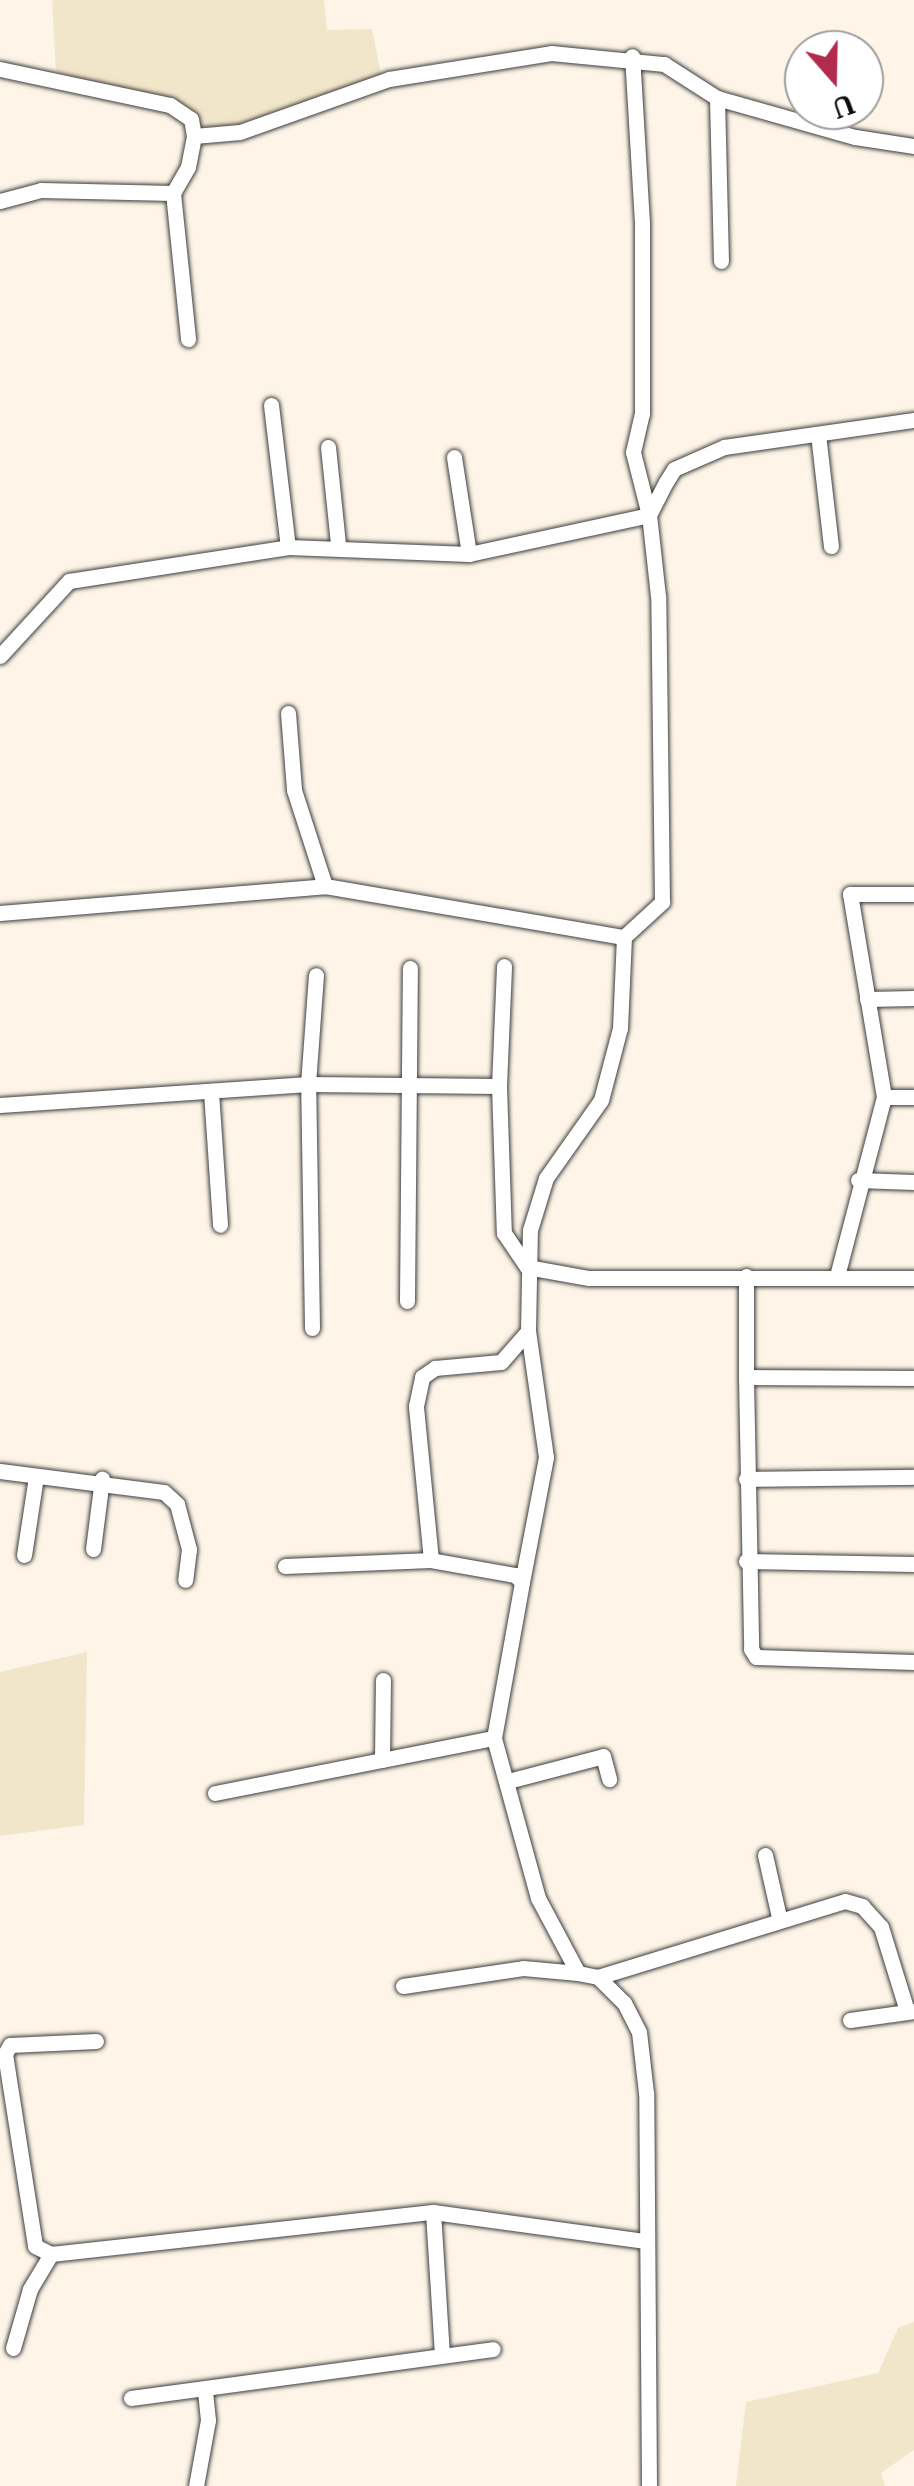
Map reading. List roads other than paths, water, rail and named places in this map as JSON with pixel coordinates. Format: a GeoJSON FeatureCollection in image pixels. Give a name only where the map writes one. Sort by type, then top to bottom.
{"type":"FeatureCollection","features":[{"type":"Feature","properties":{"kind":"street"},"geometry":{"type":"LineString","coordinates":[[194,136],[240,132],[389,78],[551,53],[632,56],[664,64],[717,98],[854,137],[914,146]]}},
{"type":"Feature","properties":{"kind":"street"},"geometry":{"type":"LineString","coordinates":[[578,1972],[538,1898],[494,1738],[546,1458],[528,1331],[527,1268],[546,1178],[601,1100],[620,1028],[624,937],[662,902],[658,596],[649,515],[633,452],[642,414],[632,56]]}},
{"type":"Feature","properties":{"kind":"street"},"geometry":{"type":"LineString","coordinates":[[0,68],[62,76],[170,105],[192,119],[194,136],[188,166],[174,193],[188,339]]}},
{"type":"Feature","properties":{"kind":"street"},"geometry":{"type":"LineString","coordinates":[[717,98],[721,260]]}},
{"type":"Feature","properties":{"kind":"street"},"geometry":{"type":"LineString","coordinates":[[0,201],[40,190],[174,193]]}},
{"type":"Feature","properties":{"kind":"street"},"geometry":{"type":"LineString","coordinates":[[272,405],[288,546]]}},
{"type":"Feature","properties":{"kind":"street"},"geometry":{"type":"LineString","coordinates":[[0,656],[68,581],[288,546],[338,544],[376,554],[469,554],[649,515],[674,470],[724,447],[914,420]]}},
{"type":"Feature","properties":{"kind":"street"},"geometry":{"type":"LineString","coordinates":[[818,434],[831,546]]}},
{"type":"Feature","properties":{"kind":"street"},"geometry":{"type":"LineString","coordinates":[[328,448],[338,544]]}},
{"type":"Feature","properties":{"kind":"street"},"geometry":{"type":"LineString","coordinates":[[454,457],[469,554]]}},
{"type":"Feature","properties":{"kind":"street"},"geometry":{"type":"LineString","coordinates":[[288,712],[294,790],[325,886]]}},
{"type":"Feature","properties":{"kind":"street"},"geometry":{"type":"LineString","coordinates":[[0,913],[325,886],[624,937]]}},
{"type":"Feature","properties":{"kind":"street"},"geometry":{"type":"LineString","coordinates":[[838,1276],[858,1180],[884,1097],[850,894],[914,894]]}},
{"type":"Feature","properties":{"kind":"street"},"geometry":{"type":"LineString","coordinates":[[504,966],[500,1086],[504,1233],[527,1268],[589,1278],[914,1278]]}},
{"type":"Feature","properties":{"kind":"street"},"geometry":{"type":"LineString","coordinates":[[407,1300],[410,968]]}},
{"type":"Feature","properties":{"kind":"street"},"geometry":{"type":"LineString","coordinates":[[312,1328],[308,1084],[316,975]]}},
{"type":"Feature","properties":{"kind":"street"},"geometry":{"type":"LineString","coordinates":[[867,999],[914,998]]}},
{"type":"Feature","properties":{"kind":"street"},"geometry":{"type":"LineString","coordinates":[[0,1105],[308,1084],[408,1082],[500,1086]]}},
{"type":"Feature","properties":{"kind":"street"},"geometry":{"type":"LineString","coordinates":[[210,1092],[220,1226]]}},
{"type":"Feature","properties":{"kind":"street"},"geometry":{"type":"LineString","coordinates":[[884,1097],[914,1096]]}},
{"type":"Feature","properties":{"kind":"street"},"geometry":{"type":"LineString","coordinates":[[858,1180],[914,1182]]}},
{"type":"Feature","properties":{"kind":"street"},"geometry":{"type":"LineString","coordinates":[[746,1276],[746,1635],[756,1658],[914,1662]]}},
{"type":"Feature","properties":{"kind":"street"},"geometry":{"type":"LineString","coordinates":[[432,1560],[423,1520],[416,1406],[422,1378],[435,1368],[501,1362],[528,1331]]}},
{"type":"Feature","properties":{"kind":"street"},"geometry":{"type":"LineString","coordinates":[[746,1377],[914,1378]]}},
{"type":"Feature","properties":{"kind":"street"},"geometry":{"type":"LineString","coordinates":[[0,1471],[36,1478],[102,1479],[164,1492],[177,1504],[189,1549],[185,1580]]}},
{"type":"Feature","properties":{"kind":"street"},"geometry":{"type":"LineString","coordinates":[[746,1480],[914,1477]]}},
{"type":"Feature","properties":{"kind":"street"},"geometry":{"type":"LineString","coordinates":[[24,1555],[36,1478]]}},
{"type":"Feature","properties":{"kind":"street"},"geometry":{"type":"LineString","coordinates":[[93,1548],[102,1479]]}},
{"type":"Feature","properties":{"kind":"street"},"geometry":{"type":"LineString","coordinates":[[285,1566],[432,1560],[515,1574],[522,1582]]}},
{"type":"Feature","properties":{"kind":"street"},"geometry":{"type":"LineString","coordinates":[[746,1561],[914,1564]]}},
{"type":"Feature","properties":{"kind":"street"},"geometry":{"type":"LineString","coordinates":[[382,1760],[383,1680]]}},
{"type":"Feature","properties":{"kind":"street"},"geometry":{"type":"LineString","coordinates":[[215,1793],[494,1738]]}},
{"type":"Feature","properties":{"kind":"street"},"geometry":{"type":"LineString","coordinates":[[508,1781],[603,1756],[609,1779]]}},
{"type":"Feature","properties":{"kind":"street"},"geometry":{"type":"LineString","coordinates":[[766,1855],[779,1918]]}},
{"type":"Feature","properties":{"kind":"street"},"geometry":{"type":"LineString","coordinates":[[598,1977],[779,1918],[845,1901],[862,1906],[881,1927],[910,2011],[850,2020]]}},
{"type":"Feature","properties":{"kind":"street"},"geometry":{"type":"LineString","coordinates":[[403,1986],[523,1968],[578,1972],[598,1977],[624,2003],[639,2032],[647,2145],[644,2241],[649,2486]]}},
{"type":"Feature","properties":{"kind":"street"},"geometry":{"type":"LineString","coordinates":[[96,2041],[10,2044],[5,2054],[35,2246],[50,2254],[433,2212],[644,2241]]}},
{"type":"Feature","properties":{"kind":"street"},"geometry":{"type":"LineString","coordinates":[[433,2212],[442,2356]]}},
{"type":"Feature","properties":{"kind":"street"},"geometry":{"type":"LineString","coordinates":[[13,2348],[30,2289],[50,2254]]}},
{"type":"Feature","properties":{"kind":"street"},"geometry":{"type":"LineString","coordinates":[[131,2398],[493,2349]]}},
{"type":"Feature","properties":{"kind":"street"},"geometry":{"type":"LineString","coordinates":[[196,2486],[208,2420],[205,2391]]}}]}
